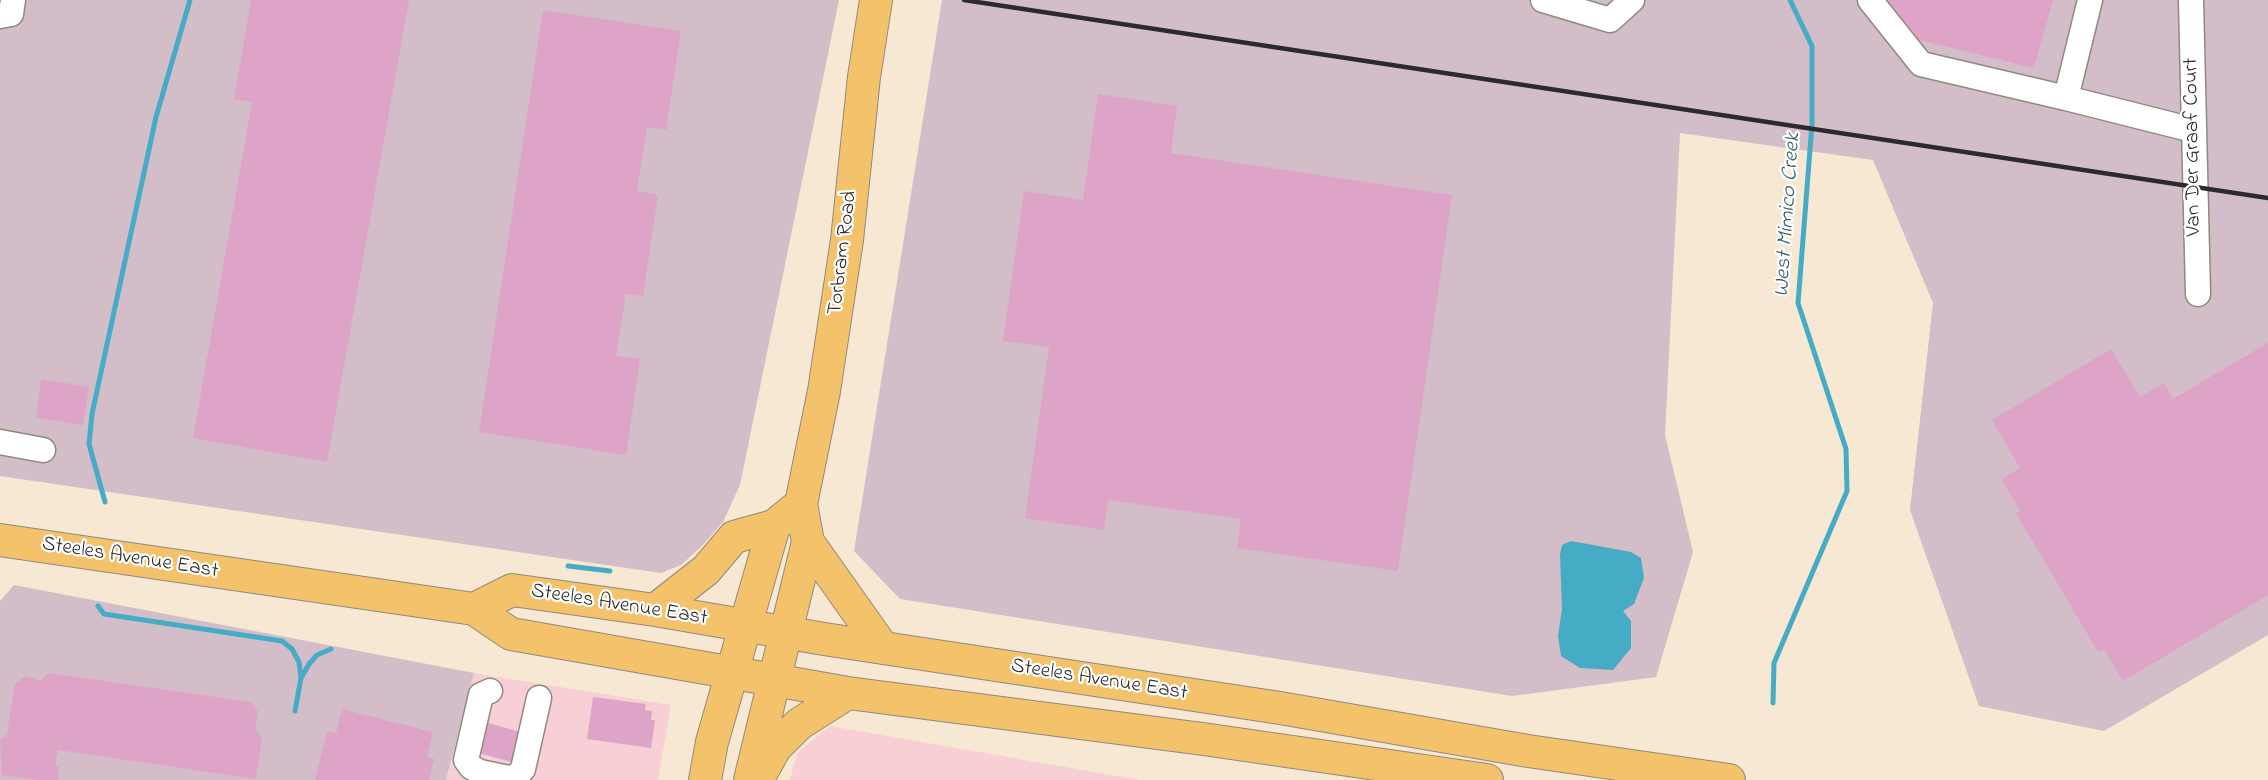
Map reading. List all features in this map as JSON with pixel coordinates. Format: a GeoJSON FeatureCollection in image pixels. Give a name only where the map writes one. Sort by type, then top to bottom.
{"type":"FeatureCollection","features":[{"type":"Feature","properties":{"kind":"main road","name":"Torbram Road"},"geometry":{"type":"LineString","coordinates":[[750,780],[808,542],[801,504],[823,400],[847,240],[864,76],[876,0]]}},
{"type":"Feature","properties":{"kind":"main road"},"geometry":{"type":"LineString","coordinates":[[655,610],[706,570],[734,537],[774,526],[801,504]]}},
{"type":"Feature","properties":{"kind":"main road"},"geometry":{"type":"LineString","coordinates":[[705,780],[712,742],[774,526]]}},
{"type":"Feature","properties":{"kind":"main road","name":"Steeles Avenue East"},"geometry":{"type":"LineString","coordinates":[[0,540],[474,609],[511,634],[848,693],[1203,739],[1487,780]]}},
{"type":"Feature","properties":{"kind":"main road"},"geometry":{"type":"LineString","coordinates":[[808,542],[883,648]]}},
{"type":"Feature","properties":{"kind":"main road","name":"Steeles Avenue East"},"geometry":{"type":"LineString","coordinates":[[474,609],[512,590],[655,610],[883,648],[1269,706],[1528,751],[1729,780]]}},
{"type":"Feature","properties":{"kind":"main road"},"geometry":{"type":"LineString","coordinates":[[757,780],[775,748],[799,724],[848,693]]}},
{"type":"Feature","properties":{"kind":"street"},"geometry":{"type":"LineString","coordinates":[[0,16],[11,14],[14,0]]}},
{"type":"Feature","properties":{"kind":"street"},"geometry":{"type":"LineString","coordinates":[[1547,1],[1610,20],[1632,0]]}},
{"type":"Feature","properties":{"kind":"street"},"geometry":{"type":"LineString","coordinates":[[1870,0],[1921,63],[2193,130]]}},
{"type":"Feature","properties":{"kind":"street"},"geometry":{"type":"LineString","coordinates":[[2066,98],[2090,0]]}},
{"type":"Feature","properties":{"kind":"street","name":"Van Der Graaf Court"},"geometry":{"type":"LineString","coordinates":[[2191,0],[2198,294]]}},
{"type":"Feature","properties":{"kind":"street"},"geometry":{"type":"LineString","coordinates":[[0,442],[43,450]]}},
{"type":"Feature","properties":{"kind":"street"},"geometry":{"type":"LineString","coordinates":[[490,691],[481,695],[466,760],[471,767],[480,772],[508,778],[516,777],[523,769],[539,698]]}},
{"type":"Feature","properties":{"kind":"shaded area"},"geometry":{"type":"Polygon","coordinates":[[[0,0],[839,0],[740,485],[723,522],[681,565],[661,573],[0,476],[0,0]]]}},
{"type":"Feature","properties":{"kind":"shaded area"},"geometry":{"type":"Polygon","coordinates":[[[942,0],[2268,0],[2268,635],[2104,731],[1979,706],[1910,510],[1933,303],[1873,160],[1680,133],[1665,435],[1693,552],[1656,677],[1512,696],[900,599],[854,551],[942,0]]]}},
{"type":"Feature","properties":{"kind":"shaded area"},"geometry":{"type":"Polygon","coordinates":[[[14,585],[474,673],[446,780],[0,780],[0,601],[14,585]]]}},
{"type":"Feature","properties":{"kind":"shaded area"},"geometry":{"type":"Polygon","coordinates":[[[474,673],[671,705],[658,780],[446,780],[474,673]]]}},
{"type":"Feature","properties":{"kind":"shaded area"},"geometry":{"type":"Polygon","coordinates":[[[830,726],[1140,780],[790,780],[797,753],[830,726]]]}},
{"type":"Feature","properties":{"kind":"water"},"geometry":{"type":"Polygon","coordinates":[[[1571,541],[1631,552],[1641,558],[1644,578],[1634,604],[1623,611],[1631,621],[1631,648],[1613,670],[1580,668],[1561,656],[1558,636],[1562,609],[1560,555],[1562,545],[1571,541]]]}},
{"type":"Feature","properties":{"kind":"building"},"geometry":{"type":"Polygon","coordinates":[[[251,0],[409,0],[327,462],[193,438],[252,102],[234,99],[251,0]]]}},
{"type":"Feature","properties":{"kind":"building"},"geometry":{"type":"Polygon","coordinates":[[[1882,0],[2053,0],[2034,68],[1919,40],[1882,0]]]}},
{"type":"Feature","properties":{"kind":"building"},"geometry":{"type":"Polygon","coordinates":[[[543,10],[681,31],[666,130],[647,127],[637,191],[658,195],[643,296],[626,294],[616,356],[640,359],[626,455],[479,432],[543,10]]]}},
{"type":"Feature","properties":{"kind":"building"},"geometry":{"type":"Polygon","coordinates":[[[1098,94],[1177,106],[1171,153],[1452,195],[1398,571],[1237,548],[1241,519],[1108,500],[1104,530],[1025,518],[1049,347],[1003,341],[1024,191],[1083,200],[1098,94]]]}},
{"type":"Feature","properties":{"kind":"building"},"geometry":{"type":"Polygon","coordinates":[[[2268,343],[2268,595],[2123,681],[2104,649],[2098,652],[2016,513],[2020,510],[2001,479],[2020,468],[1992,420],[2111,349],[2140,397],[2164,383],[2173,399],[2268,343]]]}},
{"type":"Feature","properties":{"kind":"building"},"geometry":{"type":"Polygon","coordinates":[[[41,379],[89,387],[83,425],[36,418],[41,379]]]}},
{"type":"Feature","properties":{"kind":"building"},"geometry":{"type":"Polygon","coordinates":[[[49,673],[251,702],[258,712],[255,729],[262,738],[256,779],[58,750],[55,766],[59,767],[58,780],[2,775],[0,740],[7,734],[15,684],[25,676],[40,681],[49,673]]]}},
{"type":"Feature","properties":{"kind":"building"},"geometry":{"type":"Polygon","coordinates":[[[593,697],[646,704],[645,710],[652,711],[651,720],[655,720],[651,748],[587,739],[593,697]]]}},
{"type":"Feature","properties":{"kind":"building"},"geometry":{"type":"Polygon","coordinates":[[[342,709],[433,732],[427,757],[434,759],[429,780],[315,780],[327,731],[336,733],[342,709]]]}},
{"type":"Feature","properties":{"kind":"building"},"geometry":{"type":"Polygon","coordinates":[[[481,721],[527,734],[518,764],[472,751],[481,721]]]}},
{"type":"Feature","properties":{"kind":"waterway"},"geometry":{"type":"LineString","coordinates":[[105,502],[89,444],[92,414],[156,117],[190,0]]}},
{"type":"Feature","properties":{"kind":"waterway","name":"West Mimico Creek"},"geometry":{"type":"LineString","coordinates":[[1773,703],[1774,663],[1847,491],[1846,449],[1798,303],[1812,124],[1812,46],[1790,0]]}},
{"type":"Feature","properties":{"kind":"waterway"},"geometry":{"type":"LineString","coordinates":[[568,566],[610,571]]}},
{"type":"Feature","properties":{"kind":"waterway"},"geometry":{"type":"LineString","coordinates":[[98,606],[104,614],[282,641],[292,649],[299,662],[301,678]]}},
{"type":"Feature","properties":{"kind":"waterway"},"geometry":{"type":"LineString","coordinates":[[295,711],[301,678],[309,664],[317,655],[331,649]]}},
{"type":"Feature","properties":{"kind":"railway"},"geometry":{"type":"LineString","coordinates":[[964,0],[2268,198]]}}]}
